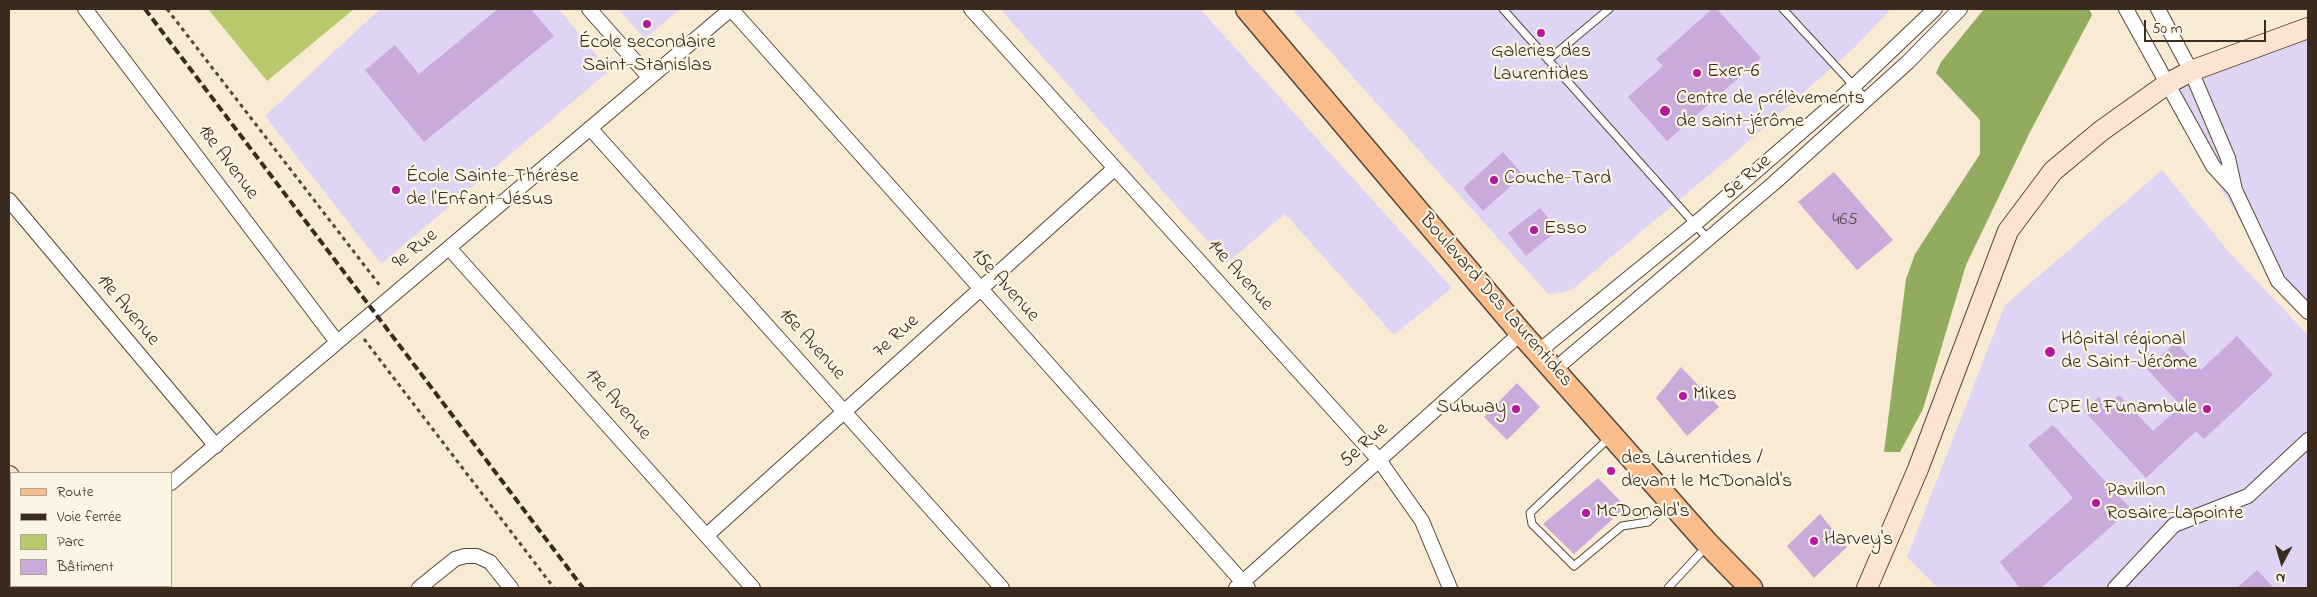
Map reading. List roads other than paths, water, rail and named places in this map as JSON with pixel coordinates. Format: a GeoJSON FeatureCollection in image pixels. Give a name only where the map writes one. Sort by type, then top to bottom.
{"type":"FeatureCollection","features":[{"type":"Feature","properties":{"kind":"main road","name":"Boulevard Des Laurentides"},"geometry":{"type":"LineString","coordinates":[[1247,9],[1521,333],[1708,544],[1751,588]]}},
{"type":"Feature","properties":{"kind":"street","name":"18e Avenue"},"geometry":{"type":"LineString","coordinates":[[85,9],[337,342]]}},
{"type":"Feature","properties":{"kind":"street"},"geometry":{"type":"LineString","coordinates":[[589,9],[649,77]]}},
{"type":"Feature","properties":{"kind":"street","name":"9e Rue"},"geometry":{"type":"LineString","coordinates":[[172,483],[731,9]]}},
{"type":"Feature","properties":{"kind":"street","name":"15e Avenue"},"geometry":{"type":"LineString","coordinates":[[731,9],[1242,586]]}},
{"type":"Feature","properties":{"kind":"street","name":"14e Avenue"},"geometry":{"type":"LineString","coordinates":[[971,9],[1379,460],[1422,521],[1450,588]]}},
{"type":"Feature","properties":{"kind":"street","name":"5e Rue"},"geometry":{"type":"LineString","coordinates":[[1538,352],[1695,224],[1853,87],[1935,9]]}},
{"type":"Feature","properties":{"kind":"street","name":"5e Rue"},"geometry":{"type":"LineString","coordinates":[[1554,370],[1708,239],[1908,62],[1960,9]]}},
{"type":"Feature","properties":{"kind":"street"},"geometry":{"type":"LineString","coordinates":[[2126,9],[2213,166],[2236,190]]}},
{"type":"Feature","properties":{"kind":"street"},"geometry":{"type":"LineString","coordinates":[[2158,9],[2192,71],[2228,158],[2236,190],[2278,281],[2308,312]]}},
{"type":"Feature","properties":{"kind":"street"},"geometry":{"type":"LineString","coordinates":[[1867,588],[1918,470],[2008,231],[2053,171],[2101,131],[2167,84],[2192,71],[2308,28]]}},
{"type":"Feature","properties":{"kind":"street","name":"16e Avenue"},"geometry":{"type":"LineString","coordinates":[[590,128],[1002,588]]}},
{"type":"Feature","properties":{"kind":"street","name":"7e Rue"},"geometry":{"type":"LineString","coordinates":[[707,535],[1114,169]]}},
{"type":"Feature","properties":{"kind":"street","name":"19e Avenue"},"geometry":{"type":"LineString","coordinates":[[9,200],[216,446]]}},
{"type":"Feature","properties":{"kind":"street","name":"17e Avenue"},"geometry":{"type":"LineString","coordinates":[[450,249],[753,588]]}},
{"type":"Feature","properties":{"kind":"street","name":"5e Rue"},"geometry":{"type":"LineString","coordinates":[[1242,586],[1521,333]]}},
{"type":"Feature","properties":{"kind":"street"},"geometry":{"type":"LineString","coordinates":[[2115,588],[2174,525],[2248,496],[2308,440]]}},
{"type":"Feature","properties":{"kind":"street"},"geometry":{"type":"LineString","coordinates":[[419,588],[454,559],[464,556],[477,556],[490,562],[511,588]]}},
{"type":"Feature","properties":{"kind":"lane"},"geometry":{"type":"LineString","coordinates":[[1503,9],[1708,239]]}},
{"type":"Feature","properties":{"kind":"lane"},"geometry":{"type":"LineString","coordinates":[[1548,60],[1609,9]]}},
{"type":"Feature","properties":{"kind":"lane"},"geometry":{"type":"LineString","coordinates":[[1783,9],[1866,99]]}},
{"type":"Feature","properties":{"kind":"lane"},"geometry":{"type":"LineString","coordinates":[[1612,435],[1530,513],[1532,524],[1574,566],[1622,526],[1648,522],[1670,501]]}},
{"type":"Feature","properties":{"kind":"lane"},"geometry":{"type":"LineString","coordinates":[[1668,588],[1708,544]]}},
{"type":"Feature","properties":{"kind":"railway"},"geometry":{"type":"LineString","coordinates":[[145,9],[583,588]]}},
{"type":"Feature","properties":{"kind":"place","name":"École secondaire Saint-Stanislas"},"geometry":{"type":"Point","coordinates":[647,24]}},
{"type":"Feature","properties":{"kind":"place","name":"Galeries des Laurentides"},"geometry":{"type":"Point","coordinates":[1541,33]}},
{"type":"Feature","properties":{"kind":"place","name":"Exer-6"},"geometry":{"type":"Point","coordinates":[1697,73]}},
{"type":"Feature","properties":{"kind":"place","name":"Centre de prélèvements de saint-jérôme"},"geometry":{"type":"Point","coordinates":[1665,111]}},
{"type":"Feature","properties":{"kind":"place","name":"Couche-Tard"},"geometry":{"type":"Point","coordinates":[1494,180]}},
{"type":"Feature","properties":{"kind":"place","name":"École Sainte-Thérèse de l'Enfant-Jésus"},"geometry":{"type":"Point","coordinates":[396,190]}},
{"type":"Feature","properties":{"kind":"place","name":"Esso"},"geometry":{"type":"Point","coordinates":[1534,230]}},
{"type":"Feature","properties":{"kind":"place","name":"Hôpital régional de Saint-Jérôme"},"geometry":{"type":"Point","coordinates":[2050,352]}},
{"type":"Feature","properties":{"kind":"place","name":"Mikes"},"geometry":{"type":"Point","coordinates":[1683,396]}},
{"type":"Feature","properties":{"kind":"place","name":"Subway"},"geometry":{"type":"Point","coordinates":[1516,409]}},
{"type":"Feature","properties":{"kind":"place","name":"CPE le Funambule"},"geometry":{"type":"Point","coordinates":[2207,409]}},
{"type":"Feature","properties":{"kind":"place","name":"des Laurentides / devant le McDonald's"},"geometry":{"type":"Point","coordinates":[1611,471]}},
{"type":"Feature","properties":{"kind":"place","name":"Pavillon Rosaire-Lapointe"},"geometry":{"type":"Point","coordinates":[2096,503]}},
{"type":"Feature","properties":{"kind":"place","name":"McDonald's"},"geometry":{"type":"Point","coordinates":[1586,513]}},
{"type":"Feature","properties":{"kind":"place","name":"Harvey's"},"geometry":{"type":"Point","coordinates":[1814,541]}}]}
